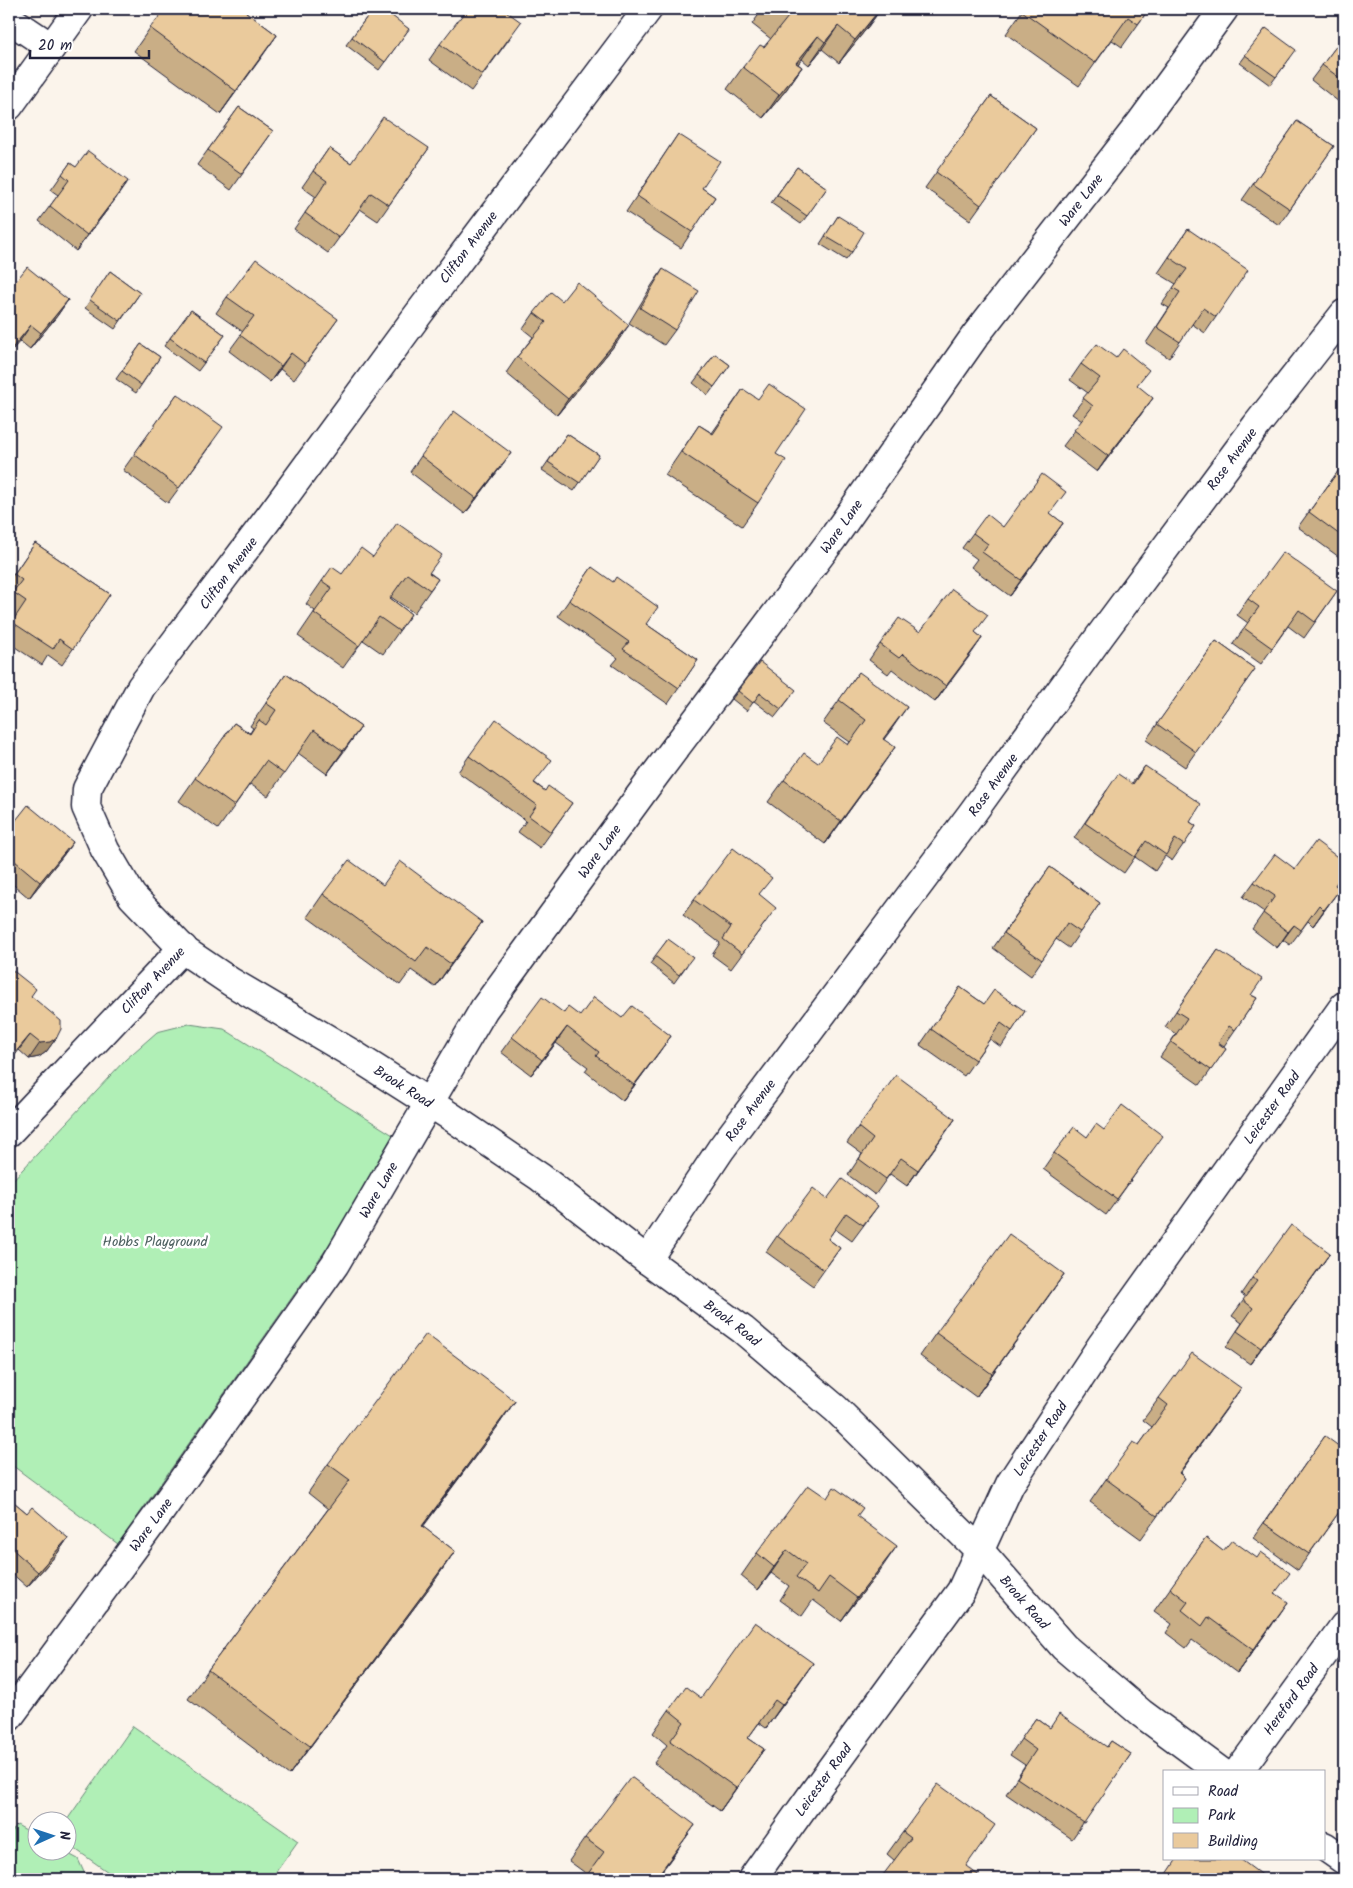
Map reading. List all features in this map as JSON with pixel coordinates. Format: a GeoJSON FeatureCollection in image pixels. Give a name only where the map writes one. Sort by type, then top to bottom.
{"type":"FeatureCollection","features":[{"type":"Feature","properties":{"kind":"street"},"geometry":{"type":"LineString","coordinates":[[9,106],[79,9]]}},
{"type":"Feature","properties":{"kind":"street","name":"Clifton Avenue"},"geometry":{"type":"LineString","coordinates":[[9,1132],[183,948],[132,896],[105,850],[86,808],[88,789],[141,687],[271,515],[416,316],[648,9]]}},
{"type":"Feature","properties":{"kind":"street","name":"Ware Lane"},"geometry":{"type":"LineString","coordinates":[[9,1717],[160,1512],[335,1264],[428,1102],[490,1001],[655,775],[833,538],[975,336],[1142,121],[1224,9]]}},
{"type":"Feature","properties":{"kind":"street"},"geometry":{"type":"LineString","coordinates":[[9,19],[51,48]]}},
{"type":"Feature","properties":{"kind":"street","name":"Rose Avenue"},"geometry":{"type":"LineString","coordinates":[[647,1260],[721,1148],[973,812],[1100,636],[1233,457],[1344,314]]}},
{"type":"Feature","properties":{"kind":"street","name":"Brook Road"},"geometry":{"type":"LineString","coordinates":[[183,948],[231,982],[351,1052],[540,1177],[647,1260],[743,1330],[836,1409],[980,1551],[1064,1647],[1141,1713],[1218,1770]]}},
{"type":"Feature","properties":{"kind":"street","name":"Leicester Road"},"geometry":{"type":"LineString","coordinates":[[752,1879],[961,1591],[1010,1484],[1101,1346],[1344,1006]]}},
{"type":"Feature","properties":{"kind":"street","name":"Hereford Road"},"geometry":{"type":"LineString","coordinates":[[1239,1770],[1344,1626]]}},
{"type":"Feature","properties":{"kind":"street"},"geometry":{"type":"LineString","coordinates":[[1326,1847],[1344,1860]]}},
{"type":"Feature","properties":{"kind":"green space","name":"Hobbs Playground"},"geometry":{"type":"Polygon","coordinates":[[[189,1024],[224,1029],[393,1135],[334,1238],[118,1544],[9,1463],[9,1184],[125,1060],[157,1032],[189,1024]]]}},
{"type":"Feature","properties":{"kind":"green space"},"geometry":{"type":"Polygon","coordinates":[[[133,1726],[298,1841],[271,1879],[118,1879],[78,1851],[78,1810],[74,1810],[133,1726]]]}},
{"type":"Feature","properties":{"kind":"green space"},"geometry":{"type":"Polygon","coordinates":[[[17,1825],[28,1831],[28,1860],[78,1859],[87,1879],[9,1879],[9,1836],[17,1825]]]}},
{"type":"Feature","properties":{"kind":"building"},"geometry":{"type":"Polygon","coordinates":[[[165,9],[248,9],[246,12],[277,35],[236,91],[150,28],[165,9]]]}},
{"type":"Feature","properties":{"kind":"building"},"geometry":{"type":"Polygon","coordinates":[[[373,9],[383,9],[409,29],[385,62],[352,37],[373,9]]]}},
{"type":"Feature","properties":{"kind":"building"},"geometry":{"type":"Polygon","coordinates":[[[467,9],[503,9],[521,22],[482,75],[440,44],[467,9]]]}},
{"type":"Feature","properties":{"kind":"building"},"geometry":{"type":"Polygon","coordinates":[[[778,9],[880,9],[855,40],[838,26],[825,42],[818,36],[796,63],[802,67],[779,95],[743,67],[760,45],[764,47],[788,17],[778,9]]]}},
{"type":"Feature","properties":{"kind":"building"},"geometry":{"type":"Polygon","coordinates":[[[1024,9],[1149,9],[1138,24],[1128,17],[1095,63],[1022,11],[1024,9]]]}},
{"type":"Feature","properties":{"kind":"building"},"geometry":{"type":"Polygon","coordinates":[[[1266,28],[1296,50],[1276,77],[1245,55],[1266,28]]]}},
{"type":"Feature","properties":{"kind":"building"},"geometry":{"type":"Polygon","coordinates":[[[1344,36],[1344,81],[1322,65],[1344,36]]]}},
{"type":"Feature","properties":{"kind":"building"},"geometry":{"type":"Polygon","coordinates":[[[991,96],[1036,128],[981,205],[936,172],[991,96]]]}},
{"type":"Feature","properties":{"kind":"building"},"geometry":{"type":"Polygon","coordinates":[[[239,107],[273,131],[242,174],[208,150],[239,107]]]}},
{"type":"Feature","properties":{"kind":"building"},"geometry":{"type":"Polygon","coordinates":[[[383,117],[429,148],[389,205],[371,193],[339,238],[305,213],[327,181],[313,171],[329,148],[351,163],[383,117]]]}},
{"type":"Feature","properties":{"kind":"building"},"geometry":{"type":"Polygon","coordinates":[[[1297,121],[1334,146],[1290,209],[1253,184],[1297,121]]]}},
{"type":"Feature","properties":{"kind":"building"},"geometry":{"type":"Polygon","coordinates":[[[678,134],[720,161],[702,188],[715,197],[692,232],[637,196],[678,134]]]}},
{"type":"Feature","properties":{"kind":"building"},"geometry":{"type":"Polygon","coordinates":[[[88,151],[128,181],[87,235],[50,206],[69,180],[62,174],[70,163],[76,167],[88,151]]]}},
{"type":"Feature","properties":{"kind":"building"},"geometry":{"type":"Polygon","coordinates":[[[797,167],[827,188],[807,216],[777,195],[797,167]]]}},
{"type":"Feature","properties":{"kind":"building"},"geometry":{"type":"Polygon","coordinates":[[[838,216],[864,232],[852,252],[825,236],[838,216]]]}},
{"type":"Feature","properties":{"kind":"building"},"geometry":{"type":"Polygon","coordinates":[[[1188,229],[1248,270],[1216,317],[1203,308],[1180,342],[1157,327],[1180,292],[1173,288],[1187,269],[1169,257],[1188,229]]]}},
{"type":"Feature","properties":{"kind":"building"},"geometry":{"type":"Polygon","coordinates":[[[256,259],[338,319],[305,364],[291,353],[281,366],[240,335],[254,316],[227,297],[256,259]]]}},
{"type":"Feature","properties":{"kind":"building"},"geometry":{"type":"Polygon","coordinates":[[[27,267],[68,300],[41,333],[31,325],[9,352],[9,283],[12,286],[27,267]]]}},
{"type":"Feature","properties":{"kind":"building"},"geometry":{"type":"Polygon","coordinates":[[[663,269],[699,291],[675,330],[640,308],[663,269]]]}},
{"type":"Feature","properties":{"kind":"building"},"geometry":{"type":"Polygon","coordinates":[[[110,271],[140,293],[120,321],[90,300],[110,271]]]}},
{"type":"Feature","properties":{"kind":"building"},"geometry":{"type":"Polygon","coordinates":[[[577,282],[629,325],[568,399],[517,357],[546,322],[534,313],[551,292],[562,301],[577,282]]]}},
{"type":"Feature","properties":{"kind":"building"},"geometry":{"type":"Polygon","coordinates":[[[191,310],[225,335],[204,363],[170,338],[191,310]]]}},
{"type":"Feature","properties":{"kind":"building"},"geometry":{"type":"Polygon","coordinates":[[[141,344],[160,357],[141,385],[122,371],[141,344]]]}},
{"type":"Feature","properties":{"kind":"building"},"geometry":{"type":"Polygon","coordinates":[[[1097,344],[1116,358],[1123,349],[1149,370],[1137,385],[1153,398],[1108,456],[1074,430],[1093,406],[1083,398],[1100,378],[1081,364],[1097,344]]]}},
{"type":"Feature","properties":{"kind":"building"},"geometry":{"type":"Polygon","coordinates":[[[715,354],[730,365],[714,387],[699,375],[715,354]]]}},
{"type":"Feature","properties":{"kind":"building"},"geometry":{"type":"Polygon","coordinates":[[[769,384],[806,409],[776,454],[786,460],[758,503],[681,452],[699,425],[713,434],[743,389],[758,399],[769,384]]]}},
{"type":"Feature","properties":{"kind":"building"},"geometry":{"type":"Polygon","coordinates":[[[177,394],[223,427],[179,488],[134,454],[177,394]]]}},
{"type":"Feature","properties":{"kind":"building"},"geometry":{"type":"Polygon","coordinates":[[[454,411],[511,453],[476,498],[421,456],[454,411]]]}},
{"type":"Feature","properties":{"kind":"building"},"geometry":{"type":"Polygon","coordinates":[[[567,434],[599,455],[580,483],[548,462],[567,434]]]}},
{"type":"Feature","properties":{"kind":"building"},"geometry":{"type":"Polygon","coordinates":[[[1344,463],[1344,538],[1309,512],[1344,463]]]}},
{"type":"Feature","properties":{"kind":"building"},"geometry":{"type":"Polygon","coordinates":[[[1042,474],[1066,492],[1050,513],[1063,523],[1021,580],[982,552],[988,544],[973,533],[987,514],[1003,527],[1042,474]]]}},
{"type":"Feature","properties":{"kind":"building"},"geometry":{"type":"Polygon","coordinates":[[[397,523],[442,555],[429,573],[438,579],[430,590],[407,574],[390,598],[411,614],[399,631],[379,617],[359,646],[314,613],[332,588],[322,581],[332,567],[342,574],[361,548],[373,557],[397,523]]]}},
{"type":"Feature","properties":{"kind":"building"},"geometry":{"type":"Polygon","coordinates":[[[35,543],[110,594],[73,649],[59,639],[53,649],[12,622],[26,601],[13,592],[22,580],[14,574],[35,543]]]}},
{"type":"Feature","properties":{"kind":"building"},"geometry":{"type":"Polygon","coordinates":[[[1283,552],[1337,591],[1315,622],[1299,610],[1272,648],[1244,628],[1259,607],[1248,599],[1283,552]]]}},
{"type":"Feature","properties":{"kind":"building"},"geometry":{"type":"Polygon","coordinates":[[[592,567],[613,582],[616,577],[658,607],[646,624],[698,660],[679,688],[623,649],[629,642],[569,600],[592,567]]]}},
{"type":"Feature","properties":{"kind":"building"},"geometry":{"type":"Polygon","coordinates":[[[952,589],[988,615],[975,632],[982,638],[946,686],[903,654],[899,658],[880,644],[899,618],[920,632],[952,589]]]}},
{"type":"Feature","properties":{"kind":"building"},"geometry":{"type":"Polygon","coordinates":[[[1216,641],[1255,669],[1196,752],[1157,724],[1216,641]]]}},
{"type":"Feature","properties":{"kind":"building"},"geometry":{"type":"Polygon","coordinates":[[[760,662],[796,690],[781,709],[760,693],[753,703],[738,691],[760,662]]]}},
{"type":"Feature","properties":{"kind":"building"},"geometry":{"type":"Polygon","coordinates":[[[859,672],[907,707],[883,739],[895,747],[841,821],[784,780],[804,753],[818,763],[837,737],[848,745],[866,720],[839,700],[859,672]]]}},
{"type":"Feature","properties":{"kind":"building"},"geometry":{"type":"Polygon","coordinates":[[[286,674],[361,727],[343,751],[314,730],[284,774],[266,761],[234,806],[195,778],[234,723],[250,734],[259,720],[266,725],[276,710],[266,703],[286,674]]]}},
{"type":"Feature","properties":{"kind":"building"},"geometry":{"type":"Polygon","coordinates":[[[496,719],[552,760],[534,783],[545,791],[548,786],[572,803],[551,832],[529,816],[537,805],[469,756],[496,719]]]}},
{"type":"Feature","properties":{"kind":"building"},"geometry":{"type":"Polygon","coordinates":[[[1145,766],[1201,804],[1190,822],[1196,826],[1184,845],[1175,839],[1166,855],[1146,841],[1135,857],[1085,823],[1118,774],[1133,784],[1145,766]]]}},
{"type":"Feature","properties":{"kind":"building"},"geometry":{"type":"Polygon","coordinates":[[[28,805],[73,842],[40,882],[9,856],[9,829],[28,805]]]}},
{"type":"Feature","properties":{"kind":"building"},"geometry":{"type":"Polygon","coordinates":[[[1316,841],[1344,862],[1344,872],[1335,885],[1340,889],[1324,910],[1319,905],[1301,930],[1294,925],[1288,932],[1263,913],[1275,896],[1254,882],[1275,854],[1295,869],[1316,841]]]}},
{"type":"Feature","properties":{"kind":"building"},"geometry":{"type":"Polygon","coordinates":[[[733,848],[772,878],[759,894],[776,908],[742,954],[723,939],[731,927],[694,900],[733,848]]]}},
{"type":"Feature","properties":{"kind":"building"},"geometry":{"type":"Polygon","coordinates":[[[349,860],[383,885],[400,861],[482,922],[451,964],[427,947],[416,962],[323,894],[349,860]]]}},
{"type":"Feature","properties":{"kind":"building"},"geometry":{"type":"Polygon","coordinates":[[[1050,867],[1100,903],[1080,932],[1067,923],[1042,960],[1004,933],[1050,867]]]}},
{"type":"Feature","properties":{"kind":"building"},"geometry":{"type":"Polygon","coordinates":[[[668,939],[693,957],[679,975],[655,956],[668,939]]]}},
{"type":"Feature","properties":{"kind":"building"},"geometry":{"type":"Polygon","coordinates":[[[1218,950],[1262,979],[1251,995],[1257,998],[1235,1030],[1229,1026],[1218,1043],[1226,1049],[1211,1070],[1171,1042],[1187,1018],[1176,1011],[1218,950]]]}},
{"type":"Feature","properties":{"kind":"building"},"geometry":{"type":"Polygon","coordinates":[[[11,969],[36,989],[31,996],[61,1021],[61,1029],[57,1037],[50,1042],[40,1043],[30,1035],[9,1060],[9,972],[11,969]]]}},
{"type":"Feature","properties":{"kind":"building"},"geometry":{"type":"Polygon","coordinates":[[[960,987],[984,1004],[994,990],[1025,1011],[1012,1031],[1001,1023],[975,1060],[931,1029],[960,987]]]}},
{"type":"Feature","properties":{"kind":"building"},"geometry":{"type":"Polygon","coordinates":[[[542,997],[564,1013],[568,1007],[580,1016],[594,997],[622,1018],[632,1006],[671,1036],[634,1085],[596,1056],[599,1052],[567,1027],[542,1060],[512,1037],[542,997]]]}},
{"type":"Feature","properties":{"kind":"building"},"geometry":{"type":"Polygon","coordinates":[[[896,1075],[955,1119],[918,1170],[901,1158],[886,1179],[859,1159],[873,1139],[858,1127],[896,1075]]]}},
{"type":"Feature","properties":{"kind":"building"},"geometry":{"type":"Polygon","coordinates":[[[1122,1105],[1163,1136],[1117,1199],[1054,1153],[1074,1127],[1087,1137],[1096,1124],[1104,1130],[1122,1105]]]}},
{"type":"Feature","properties":{"kind":"building"},"geometry":{"type":"Polygon","coordinates":[[[842,1179],[878,1206],[863,1225],[846,1213],[828,1239],[840,1248],[824,1270],[777,1236],[813,1188],[827,1199],[842,1179]]]}},
{"type":"Feature","properties":{"kind":"building"},"geometry":{"type":"Polygon","coordinates":[[[1291,1225],[1330,1253],[1261,1348],[1237,1331],[1253,1308],[1243,1300],[1257,1281],[1252,1278],[1291,1225]]]}},
{"type":"Feature","properties":{"kind":"building"},"geometry":{"type":"Polygon","coordinates":[[[1009,1234],[1064,1274],[992,1374],[936,1333],[1009,1234]]]}},
{"type":"Feature","properties":{"kind":"building"},"geometry":{"type":"Polygon","coordinates":[[[426,1334],[515,1401],[422,1526],[455,1551],[310,1746],[208,1670],[350,1480],[328,1464],[426,1334]]]}},
{"type":"Feature","properties":{"kind":"building"},"geometry":{"type":"Polygon","coordinates":[[[1192,1353],[1241,1388],[1179,1473],[1185,1478],[1157,1516],[1106,1479],[1133,1442],[1139,1445],[1168,1405],[1159,1398],[1192,1353]]]}},
{"type":"Feature","properties":{"kind":"building"},"geometry":{"type":"Polygon","coordinates":[[[1325,1436],[1344,1450],[1344,1505],[1309,1554],[1264,1523],[1325,1436]]]}},
{"type":"Feature","properties":{"kind":"building"},"geometry":{"type":"Polygon","coordinates":[[[808,1485],[827,1498],[834,1487],[863,1508],[857,1516],[897,1546],[857,1598],[829,1577],[818,1593],[796,1577],[806,1564],[787,1550],[774,1567],[757,1553],[808,1485]]]}},
{"type":"Feature","properties":{"kind":"building"},"geometry":{"type":"Polygon","coordinates":[[[9,1498],[27,1513],[32,1507],[68,1538],[38,1572],[9,1546],[9,1498]]]}},
{"type":"Feature","properties":{"kind":"building"},"geometry":{"type":"Polygon","coordinates":[[[1206,1538],[1223,1551],[1232,1540],[1257,1558],[1261,1552],[1290,1573],[1275,1593],[1288,1602],[1253,1650],[1208,1617],[1202,1626],[1182,1610],[1188,1602],[1170,1588],[1206,1538]]]}},
{"type":"Feature","properties":{"kind":"building"},"geometry":{"type":"Polygon","coordinates":[[[755,1622],[813,1663],[782,1705],[775,1700],[748,1738],[764,1749],[736,1788],[670,1741],[684,1722],[669,1710],[686,1687],[701,1698],[755,1622]]]}},
{"type":"Feature","properties":{"kind":"building"},"geometry":{"type":"Polygon","coordinates":[[[1059,1714],[1107,1747],[1111,1741],[1131,1754],[1084,1823],[1017,1778],[1036,1750],[1021,1739],[1036,1718],[1050,1728],[1059,1714]]]}},
{"type":"Feature","properties":{"kind":"building"},"geometry":{"type":"Polygon","coordinates":[[[631,1777],[695,1825],[655,1879],[584,1879],[604,1852],[585,1838],[631,1777]]]}},
{"type":"Feature","properties":{"kind":"building"},"geometry":{"type":"Polygon","coordinates":[[[938,1784],[995,1825],[966,1866],[982,1878],[880,1879],[911,1838],[903,1832],[938,1784]]]}},
{"type":"Feature","properties":{"kind":"building"},"geometry":{"type":"Polygon","coordinates":[[[1176,1860],[1241,1860],[1267,1879],[1168,1879],[1165,1877],[1176,1860]]]}}]}
